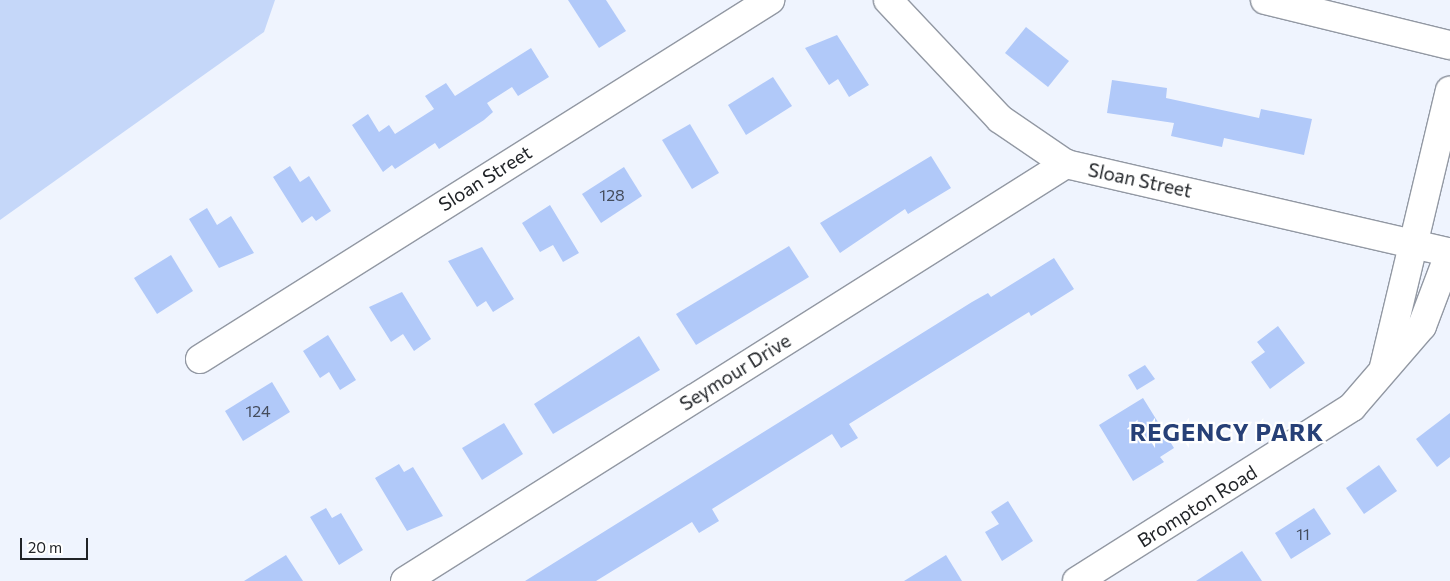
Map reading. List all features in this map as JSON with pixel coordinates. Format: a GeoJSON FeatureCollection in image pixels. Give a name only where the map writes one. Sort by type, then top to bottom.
{"type":"FeatureCollection","features":[{"type":"Feature","properties":{"kind":"street","name":"Sloan Street"},"geometry":{"type":"LineString","coordinates":[[200,359],[770,0]]}},
{"type":"Feature","properties":{"kind":"street","name":"Sloan Street"},"geometry":{"type":"LineString","coordinates":[[888,0],[1000,119],[1066,164],[1450,253]]}},
{"type":"Feature","properties":{"kind":"street"},"geometry":{"type":"LineString","coordinates":[[1265,0],[1450,45]]}},
{"type":"Feature","properties":{"kind":"street","name":"Brompton Road"},"geometry":{"type":"LineString","coordinates":[[1383,371],[1450,90]]}},
{"type":"Feature","properties":{"kind":"street","name":"Seymour Drive"},"geometry":{"type":"LineString","coordinates":[[405,581],[1066,164]]}},
{"type":"Feature","properties":{"kind":"street","name":"Brompton Road"},"geometry":{"type":"LineString","coordinates":[[1077,581],[1324,428],[1352,407],[1422,326],[1450,253]]}},
{"type":"Feature","properties":{"kind":"shaded area"},"geometry":{"type":"Polygon","coordinates":[[[0,0],[275,0],[264,32],[0,220],[0,0]]]}},
{"type":"Feature","properties":{"kind":"building"},"geometry":{"type":"Polygon","coordinates":[[[568,0],[606,0],[626,31],[599,48],[568,0]]]}},
{"type":"Feature","properties":{"kind":"building"},"geometry":{"type":"Polygon","coordinates":[[[1026,27],[1069,61],[1048,87],[1005,53],[1026,27]]]}},
{"type":"Feature","properties":{"kind":"building"},"geometry":{"type":"Polygon","coordinates":[[[837,35],[869,85],[849,97],[838,79],[829,85],[805,48],[837,35]]]}},
{"type":"Feature","properties":{"kind":"building"},"geometry":{"type":"Polygon","coordinates":[[[531,48],[549,77],[518,96],[512,87],[487,103],[493,112],[484,120],[439,149],[435,143],[395,169],[392,165],[383,172],[352,125],[368,114],[379,132],[389,125],[395,134],[434,109],[425,96],[446,83],[455,96],[531,48]]]}},
{"type":"Feature","properties":{"kind":"building"},"geometry":{"type":"Polygon","coordinates":[[[773,77],[792,106],[746,135],[728,105],[773,77]]]}},
{"type":"Feature","properties":{"kind":"building"},"geometry":{"type":"Polygon","coordinates":[[[1112,80],[1167,88],[1166,98],[1259,118],[1261,109],[1312,119],[1304,155],[1224,138],[1222,147],[1171,136],[1174,123],[1107,113],[1112,80]]]}},
{"type":"Feature","properties":{"kind":"building"},"geometry":{"type":"Polygon","coordinates":[[[690,124],[719,173],[692,189],[662,140],[690,124]]]}},
{"type":"Feature","properties":{"kind":"building"},"geometry":{"type":"Polygon","coordinates":[[[931,156],[951,188],[908,214],[905,209],[840,253],[820,223],[931,156]]]}},
{"type":"Feature","properties":{"kind":"building"},"geometry":{"type":"Polygon","coordinates":[[[290,166],[300,182],[309,176],[331,211],[316,221],[312,216],[302,223],[273,177],[290,166]]]}},
{"type":"Feature","properties":{"kind":"building"},"geometry":{"type":"Polygon","coordinates":[[[624,167],[642,196],[601,223],[582,194],[624,167]]]}},
{"type":"Feature","properties":{"kind":"building"},"geometry":{"type":"Polygon","coordinates":[[[550,205],[579,253],[563,262],[553,245],[540,252],[522,223],[550,205]]]}},
{"type":"Feature","properties":{"kind":"building"},"geometry":{"type":"Polygon","coordinates":[[[207,208],[217,225],[231,216],[254,253],[219,268],[189,219],[207,208]]]}},
{"type":"Feature","properties":{"kind":"building"},"geometry":{"type":"Polygon","coordinates":[[[789,246],[809,277],[696,345],[676,314],[789,246]]]}},
{"type":"Feature","properties":{"kind":"building"},"geometry":{"type":"Polygon","coordinates":[[[482,247],[514,299],[493,312],[486,301],[477,307],[448,261],[482,247]]]}},
{"type":"Feature","properties":{"kind":"building"},"geometry":{"type":"Polygon","coordinates":[[[171,255],[193,291],[157,314],[134,278],[171,255]]]}},
{"type":"Feature","properties":{"kind":"building"},"geometry":{"type":"Polygon","coordinates":[[[1054,258],[1074,289],[1031,316],[1029,312],[849,424],[858,438],[841,448],[832,434],[712,509],[719,521],[699,533],[692,522],[596,581],[525,581],[972,302],[988,293],[991,297],[1054,258]]]}},
{"type":"Feature","properties":{"kind":"building"},"geometry":{"type":"Polygon","coordinates":[[[402,292],[431,339],[414,351],[403,334],[391,342],[369,307],[402,292]]]}},
{"type":"Feature","properties":{"kind":"building"},"geometry":{"type":"Polygon","coordinates":[[[1278,326],[1305,363],[1270,389],[1251,362],[1265,352],[1257,342],[1278,326]]]}},
{"type":"Feature","properties":{"kind":"building"},"geometry":{"type":"Polygon","coordinates":[[[328,335],[356,380],[340,390],[329,372],[320,378],[303,351],[328,335]]]}},
{"type":"Feature","properties":{"kind":"building"},"geometry":{"type":"Polygon","coordinates":[[[639,336],[660,370],[553,434],[534,404],[639,336]]]}},
{"type":"Feature","properties":{"kind":"building"},"geometry":{"type":"Polygon","coordinates":[[[1145,365],[1155,379],[1137,390],[1128,375],[1145,365]]]}},
{"type":"Feature","properties":{"kind":"building"},"geometry":{"type":"Polygon","coordinates":[[[272,382],[290,412],[243,441],[225,411],[272,382]]]}},
{"type":"Feature","properties":{"kind":"building"},"geometry":{"type":"Polygon","coordinates":[[[1143,398],[1174,448],[1160,457],[1164,462],[1133,481],[1099,425],[1143,398]]]}},
{"type":"Feature","properties":{"kind":"building"},"geometry":{"type":"Polygon","coordinates":[[[1450,413],[1450,457],[1437,467],[1416,439],[1450,413]]]}},
{"type":"Feature","properties":{"kind":"building"},"geometry":{"type":"Polygon","coordinates":[[[504,423],[523,454],[482,480],[462,448],[504,423]]]}},
{"type":"Feature","properties":{"kind":"building"},"geometry":{"type":"Polygon","coordinates":[[[399,464],[404,472],[413,467],[443,516],[407,531],[375,478],[399,464]]]}},
{"type":"Feature","properties":{"kind":"building"},"geometry":{"type":"Polygon","coordinates":[[[1379,465],[1397,491],[1364,514],[1346,488],[1379,465]]]}},
{"type":"Feature","properties":{"kind":"building"},"geometry":{"type":"Polygon","coordinates":[[[1008,501],[1033,541],[1002,561],[985,532],[999,524],[991,512],[1008,501]]]}},
{"type":"Feature","properties":{"kind":"building"},"geometry":{"type":"Polygon","coordinates":[[[326,508],[332,518],[341,513],[363,550],[339,565],[310,517],[326,508]]]}},
{"type":"Feature","properties":{"kind":"building"},"geometry":{"type":"Polygon","coordinates":[[[1314,508],[1331,534],[1291,559],[1275,533],[1314,508]]]}},
{"type":"Feature","properties":{"kind":"building"},"geometry":{"type":"Polygon","coordinates":[[[1242,551],[1262,581],[1196,581],[1242,551]]]}},
{"type":"Feature","properties":{"kind":"building"},"geometry":{"type":"Polygon","coordinates":[[[286,555],[303,581],[244,581],[286,555]]]}},
{"type":"Feature","properties":{"kind":"building"},"geometry":{"type":"Polygon","coordinates":[[[946,555],[962,581],[904,581],[946,555]]]}},
{"type":"Feature","properties":{"kind":"district","name":"REGENCY PARK"},"geometry":{"type":"Point","coordinates":[1227,432]}}]}
